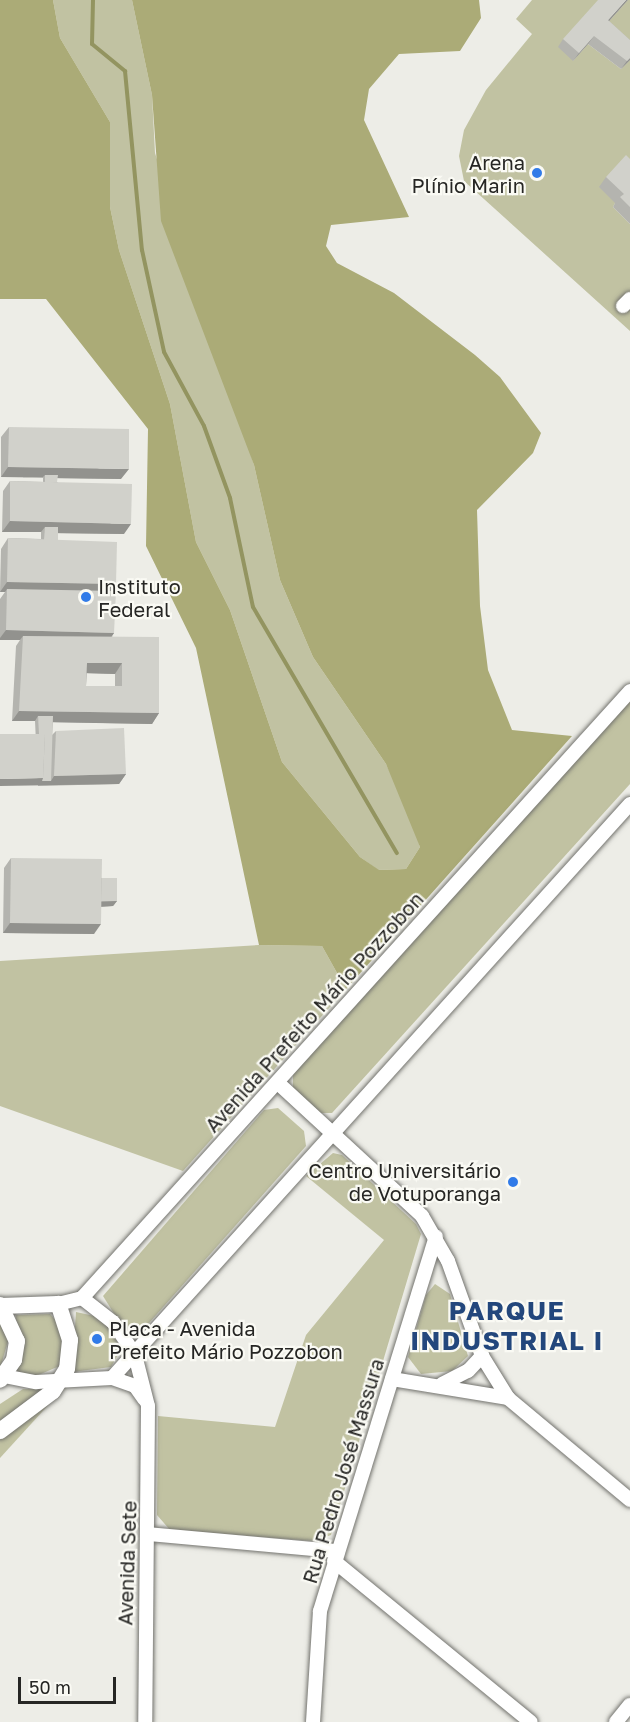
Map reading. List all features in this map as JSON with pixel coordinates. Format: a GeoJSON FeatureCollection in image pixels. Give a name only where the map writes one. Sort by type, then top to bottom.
{"type":"FeatureCollection","features":[{"type":"Feature","properties":{"kind":"main road"},"geometry":{"type":"LineString","coordinates":[[0,1431],[60,1381],[70,1340],[58,1304],[1,1306],[17,1341],[2,1378]]}},
{"type":"Feature","properties":{"kind":"street","name":"Avenida Prefeito Mário Pozzobon"},"geometry":{"type":"LineString","coordinates":[[82,1298],[630,692]]}},
{"type":"Feature","properties":{"kind":"street"},"geometry":{"type":"LineString","coordinates":[[112,1378],[334,1136],[630,804]]}},
{"type":"Feature","properties":{"kind":"street"},"geometry":{"type":"LineString","coordinates":[[278,1083],[422,1216],[436,1237],[482,1356],[508,1398],[630,1500]]}},
{"type":"Feature","properties":{"kind":"street","name":"Rua Pedro José Massura"},"geometry":{"type":"LineString","coordinates":[[313,1722],[315,1635],[335,1556],[436,1237]]}},
{"type":"Feature","properties":{"kind":"street"},"geometry":{"type":"LineString","coordinates":[[58,1304],[82,1298],[113,1322],[135,1354]]}},
{"type":"Feature","properties":{"kind":"street","name":"Avenida Sete"},"geometry":{"type":"LineString","coordinates":[[135,1354],[148,1406],[145,1722]]}},
{"type":"Feature","properties":{"kind":"street"},"geometry":{"type":"LineString","coordinates":[[442,1384],[468,1371],[482,1356]]}},
{"type":"Feature","properties":{"kind":"street"},"geometry":{"type":"LineString","coordinates":[[2,1378],[60,1381],[112,1378],[135,1386],[148,1406]]}},
{"type":"Feature","properties":{"kind":"street"},"geometry":{"type":"LineString","coordinates":[[392,1379],[442,1384],[508,1398]]}},
{"type":"Feature","properties":{"kind":"street"},"geometry":{"type":"LineString","coordinates":[[148,1534],[335,1556],[531,1722]]}},
{"type":"Feature","properties":{"kind":"street"},"geometry":{"type":"LineString","coordinates":[[616,1722],[630,1705]]}},
{"type":"Feature","properties":{"kind":"green space"},"geometry":{"type":"Polygon","coordinates":[[[0,0],[53,0],[60,38],[110,122],[110,207],[119,250],[170,404],[196,542],[230,610],[282,762],[360,857],[379,870],[406,869],[420,847],[386,764],[313,657],[280,580],[254,465],[161,221],[152,95],[132,0],[479,0],[481,18],[460,51],[399,54],[369,89],[364,120],[409,217],[331,225],[326,246],[337,263],[394,293],[475,355],[500,377],[541,433],[533,453],[477,510],[480,606],[488,670],[512,730],[572,736],[346,989],[322,946],[259,945],[196,648],[146,546],[148,429],[46,299],[0,299],[0,0]]]}},
{"type":"Feature","properties":{"kind":"green space"},"geometry":{"type":"Polygon","coordinates":[[[53,0],[132,0],[152,95],[155,153],[254,465],[280,580],[313,657],[386,764],[409,810],[420,847],[406,869],[378,870],[360,857],[282,762],[230,610],[196,542],[170,404],[119,250],[110,207],[110,122],[60,38],[53,0]]]}},
{"type":"Feature","properties":{"kind":"green space","name":"Arena Plínio Marin"},"geometry":{"type":"Polygon","coordinates":[[[532,0],[600,0],[573,61],[588,44],[621,69],[630,60],[630,175],[613,207],[630,224],[630,331],[464,181],[459,156],[464,130],[486,90],[532,34],[516,19],[532,0]]]}},
{"type":"Feature","properties":{"kind":"green space"},"geometry":{"type":"Polygon","coordinates":[[[630,0],[630,50],[603,28],[630,0]]]}},
{"type":"Feature","properties":{"kind":"green space"},"geometry":{"type":"Polygon","coordinates":[[[630,699],[630,784],[332,1113],[317,1113],[293,1091],[293,1074],[630,699]]]}},
{"type":"Feature","properties":{"kind":"green space"},"geometry":{"type":"Polygon","coordinates":[[[259,945],[322,946],[346,989],[183,1171],[0,1106],[0,961],[259,945]]]}},
{"type":"Feature","properties":{"kind":"green space"},"geometry":{"type":"Polygon","coordinates":[[[278,1108],[304,1131],[306,1146],[142,1331],[123,1328],[103,1296],[264,1110],[278,1108]]]}},
{"type":"Feature","properties":{"kind":"green space"},"geometry":{"type":"Polygon","coordinates":[[[333,1153],[342,1155],[416,1224],[421,1234],[331,1535],[314,1541],[170,1530],[157,1515],[158,1416],[275,1427],[306,1335],[384,1240],[306,1176],[333,1153]]]}},
{"type":"Feature","properties":{"kind":"green space"},"geometry":{"type":"Polygon","coordinates":[[[435,1284],[450,1294],[468,1356],[452,1371],[421,1374],[408,1357],[426,1295],[435,1284]]]}},
{"type":"Feature","properties":{"kind":"green space"},"geometry":{"type":"Polygon","coordinates":[[[76,1312],[99,1317],[115,1335],[120,1351],[111,1367],[72,1372],[76,1312]]]}},
{"type":"Feature","properties":{"kind":"green space"},"geometry":{"type":"Polygon","coordinates":[[[50,1314],[63,1328],[62,1365],[36,1376],[19,1373],[14,1370],[16,1315],[50,1314]]]}},
{"type":"Feature","properties":{"kind":"green space"},"geometry":{"type":"Polygon","coordinates":[[[0,1319],[8,1341],[0,1369],[0,1319]]]}},
{"type":"Feature","properties":{"kind":"green space"},"geometry":{"type":"Polygon","coordinates":[[[23,1389],[43,1389],[0,1421],[0,1404],[23,1389]]]}},
{"type":"Feature","properties":{"kind":"green space"},"geometry":{"type":"Polygon","coordinates":[[[52,1401],[0,1458],[0,1440],[23,1416],[52,1401]]]}},
{"type":"Feature","properties":{"kind":"building"},"geometry":{"type":"Polygon","coordinates":[[[598,0],[626,0],[608,20],[630,40],[630,58],[627,61],[594,36],[579,53],[563,39],[598,0]]]}},
{"type":"Feature","properties":{"kind":"building"},"geometry":{"type":"Polygon","coordinates":[[[626,155],[630,159],[630,207],[620,197],[624,194],[606,177],[626,155]]]}},
{"type":"Feature","properties":{"kind":"building"},"geometry":{"type":"Polygon","coordinates":[[[9,427],[129,429],[129,469],[8,467],[9,427]]]}},
{"type":"Feature","properties":{"kind":"building"},"geometry":{"type":"Polygon","coordinates":[[[45,475],[58,475],[57,482],[45,482],[45,475]]]}},
{"type":"Feature","properties":{"kind":"building"},"geometry":{"type":"Polygon","coordinates":[[[10,481],[132,484],[131,524],[10,521],[10,481]]]}},
{"type":"Feature","properties":{"kind":"building"},"geometry":{"type":"Polygon","coordinates":[[[45,527],[58,527],[58,540],[44,540],[45,527]]]}},
{"type":"Feature","properties":{"kind":"building"},"geometry":{"type":"Polygon","coordinates":[[[8,538],[117,542],[116,584],[7,582],[8,538]]]}},
{"type":"Feature","properties":{"kind":"building"},"geometry":{"type":"Polygon","coordinates":[[[7,589],[116,591],[114,633],[6,630],[7,589]]]}},
{"type":"Feature","properties":{"kind":"building"},"geometry":{"type":"Polygon","coordinates":[[[23,636],[159,637],[159,713],[19,711],[23,636]],[[87,663],[86,686],[122,686],[122,663],[87,663]]]}},
{"type":"Feature","properties":{"kind":"building"},"geometry":{"type":"Polygon","coordinates":[[[38,716],[53,716],[51,781],[42,781],[45,734],[39,734],[38,716]]]}},
{"type":"Feature","properties":{"kind":"building"},"geometry":{"type":"Polygon","coordinates":[[[124,728],[126,774],[54,776],[56,731],[124,728]]]}},
{"type":"Feature","properties":{"kind":"building"},"geometry":{"type":"Polygon","coordinates":[[[0,734],[45,734],[43,778],[0,779],[0,734]]]}},
{"type":"Feature","properties":{"kind":"building"},"geometry":{"type":"Polygon","coordinates":[[[11,858],[102,859],[101,924],[10,923],[11,858]]]}},
{"type":"Feature","properties":{"kind":"building"},"geometry":{"type":"Polygon","coordinates":[[[102,878],[117,878],[117,901],[101,901],[102,878]]]}},
{"type":"Feature","properties":{"kind":"waterway"},"geometry":{"type":"LineString","coordinates":[[93,0],[92,44],[125,71],[142,250],[164,352],[204,426],[230,498],[253,607],[397,853]]}},
{"type":"Feature","properties":{"kind":"place","name":"Arena Plínio Marin"},"geometry":{"type":"Point","coordinates":[537,173]}},
{"type":"Feature","properties":{"kind":"place","name":"Instituto Federal"},"geometry":{"type":"Point","coordinates":[86,597]}},
{"type":"Feature","properties":{"kind":"place","name":"Centro Universitário de Votuporanga"},"geometry":{"type":"Point","coordinates":[513,1182]}},
{"type":"Feature","properties":{"kind":"place","name":"Placa - Avenida Prefeito Mário Pozzobon"},"geometry":{"type":"Point","coordinates":[97,1339]}},
{"type":"Feature","properties":{"kind":"district","name":"PARQUE INDUSTRIAL I"},"geometry":{"type":"Point","coordinates":[507,1326]}}]}
